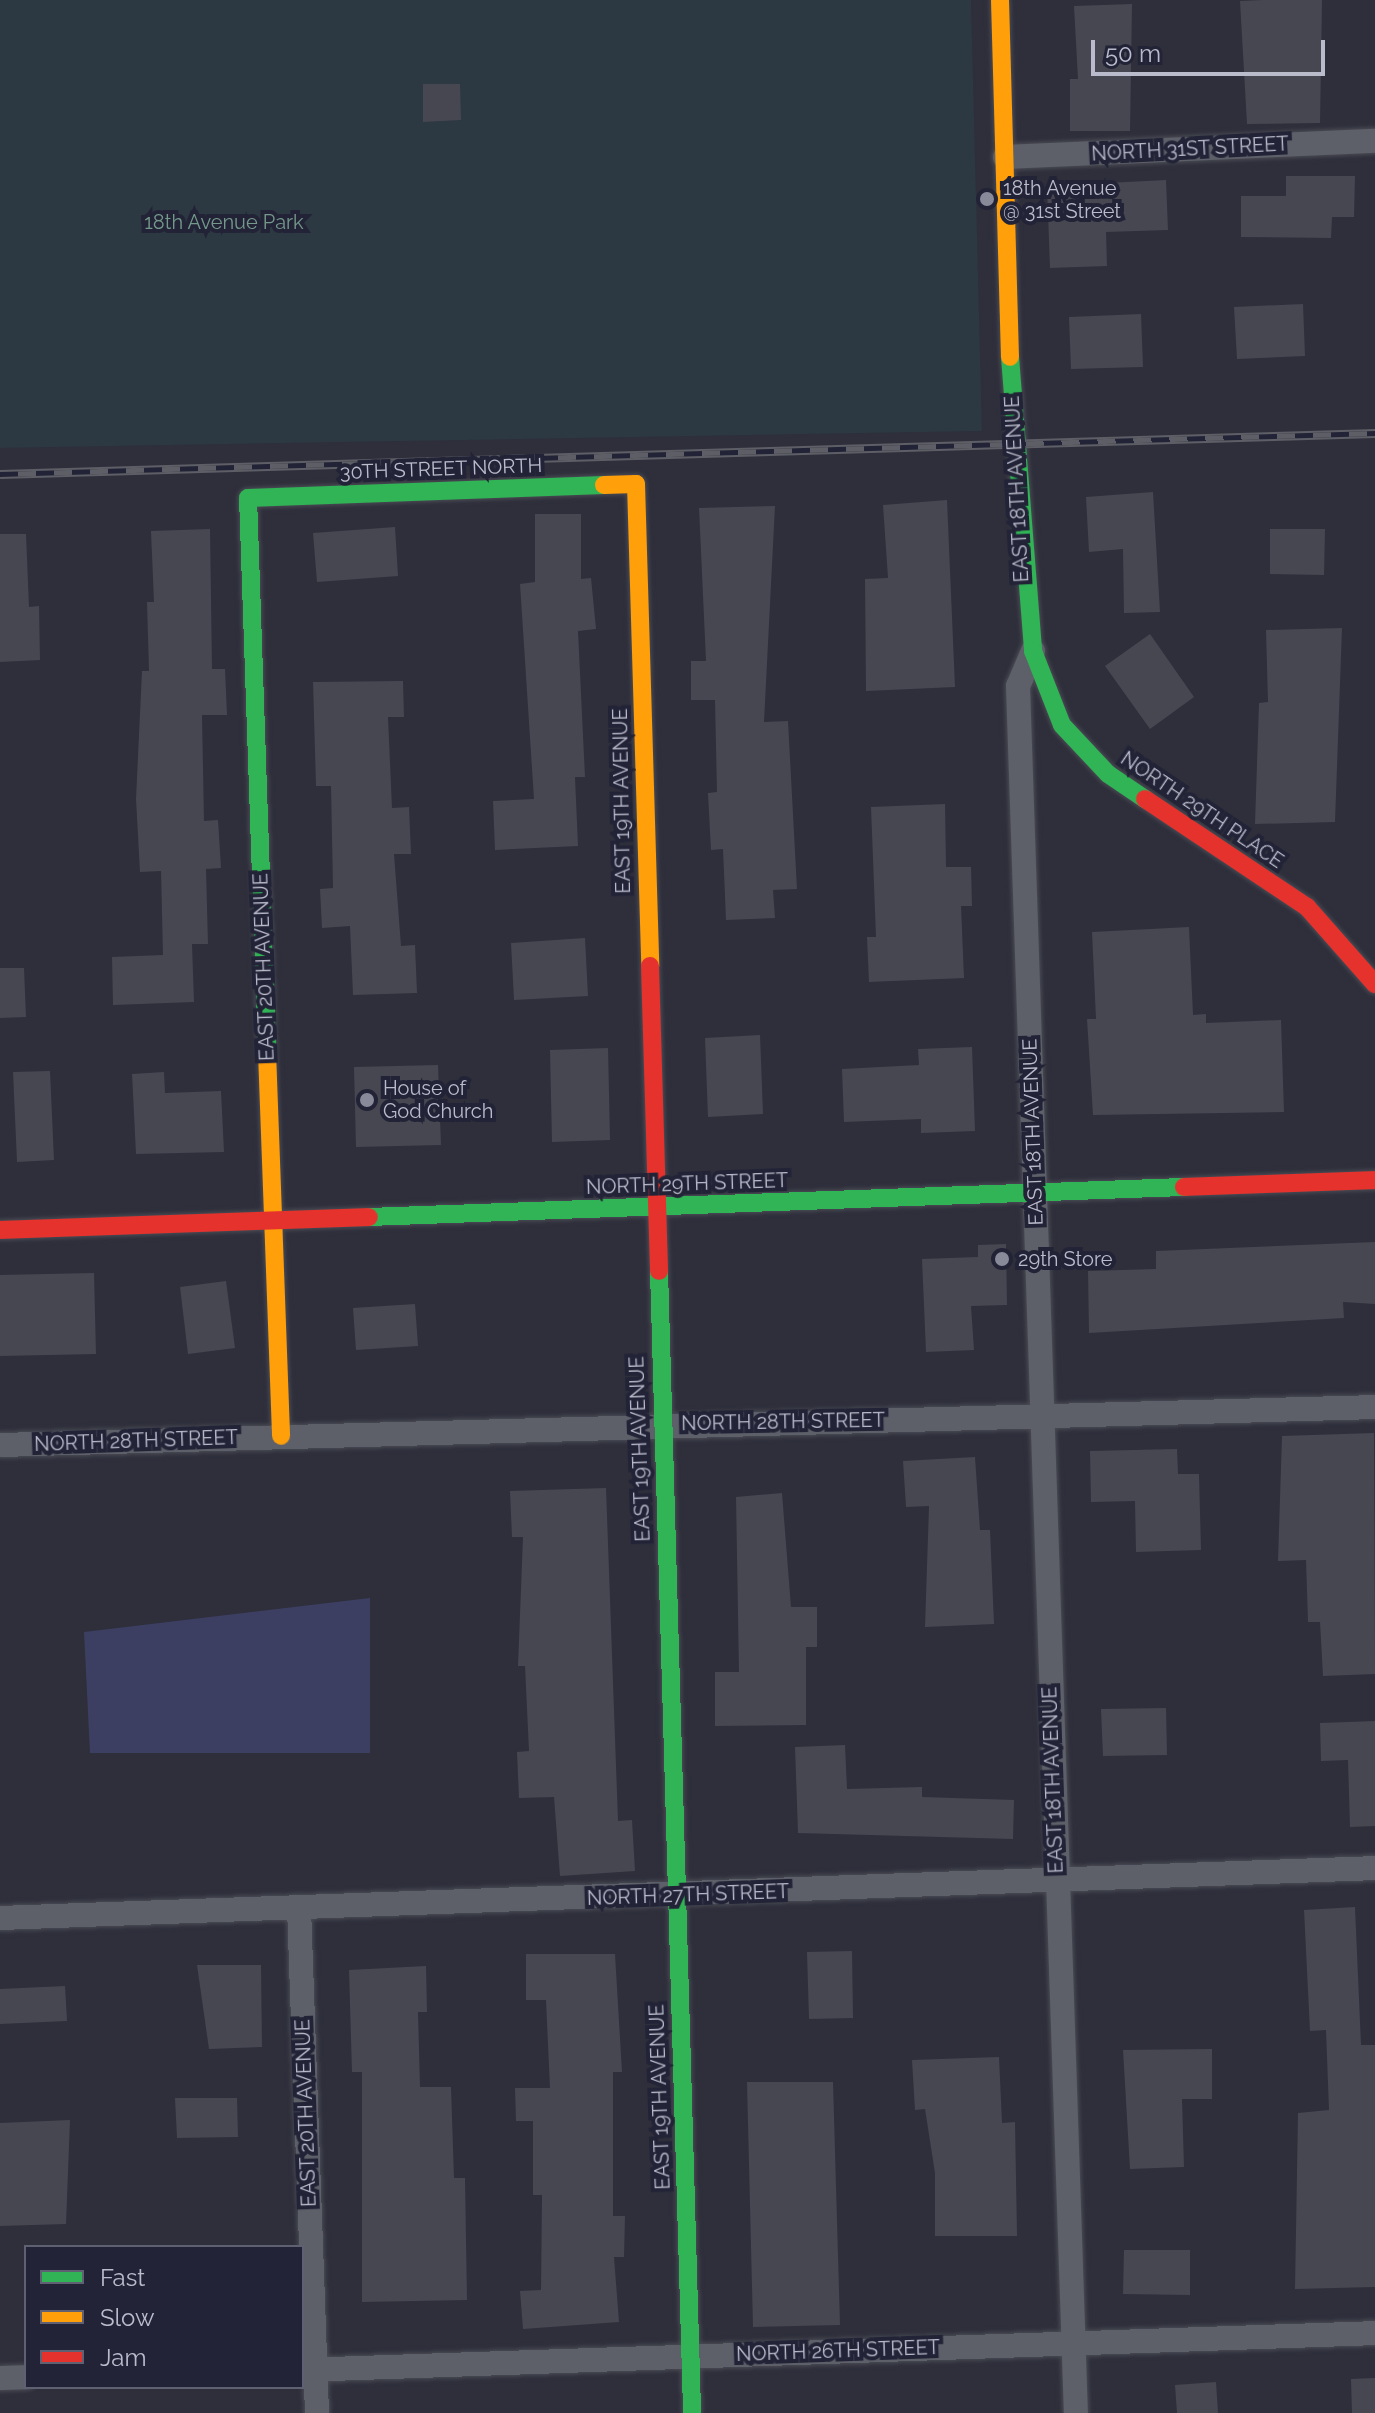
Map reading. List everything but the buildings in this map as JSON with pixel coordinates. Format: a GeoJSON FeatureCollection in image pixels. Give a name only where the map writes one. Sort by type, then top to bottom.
{"type":"FeatureCollection","features":[{"type":"Feature","properties":{"kind":"street","name":"EAST 18TH AVENUE"},"geometry":{"type":"LineString","coordinates":[[1000,0],[1017,538],[1033,651],[1018,686],[1076,2413]]}},
{"type":"Feature","properties":{"kind":"street","name":"NORTH 31ST STREET"},"geometry":{"type":"LineString","coordinates":[[1005,157],[1375,141]]}},
{"type":"Feature","properties":{"kind":"street","name":"30TH STREET NORTH"},"geometry":{"type":"LineString","coordinates":[[248,498],[636,484]]}},
{"type":"Feature","properties":{"kind":"street","name":"EAST 19TH AVENUE"},"geometry":{"type":"LineString","coordinates":[[636,484],[692,2413]]}},
{"type":"Feature","properties":{"kind":"street","name":"EAST 20TH AVENUE"},"geometry":{"type":"LineString","coordinates":[[248,498],[281,1436]]}},
{"type":"Feature","properties":{"kind":"street","name":"NORTH 29TH PLACE"},"geometry":{"type":"LineString","coordinates":[[1033,651],[1062,725],[1108,774],[1307,907],[1375,984]]}},
{"type":"Feature","properties":{"kind":"street","name":"NORTH 29TH STREET"},"geometry":{"type":"LineString","coordinates":[[0,1230],[1375,1180]]}},
{"type":"Feature","properties":{"kind":"street","name":"NORTH 28TH STREET"},"geometry":{"type":"LineString","coordinates":[[0,1445],[661,1424],[1375,1407]]}},
{"type":"Feature","properties":{"kind":"street","name":"NORTH 27TH STREET"},"geometry":{"type":"LineString","coordinates":[[0,1918],[676,1896],[1375,1868]]}},
{"type":"Feature","properties":{"kind":"street","name":"EAST 20TH AVENUE"},"geometry":{"type":"LineString","coordinates":[[299,1908],[309,2369],[317,2413]]}},
{"type":"Feature","properties":{"kind":"street","name":"NORTH 26TH STREET"},"geometry":{"type":"LineString","coordinates":[[309,2369],[1375,2333]]}},
{"type":"Feature","properties":{"kind":"street"},"geometry":{"type":"LineString","coordinates":[[0,2378],[24,2377]]}},
{"type":"Feature","properties":{"kind":"green space","name":"18th Avenue Park"},"geometry":{"type":"Polygon","coordinates":[[[0,0],[971,0],[982,431],[0,448],[0,0]]]}},
{"type":"Feature","properties":{"kind":"water"},"geometry":{"type":"Polygon","coordinates":[[[370,1598],[370,1753],[90,1753],[84,1632],[370,1598]]]}},
{"type":"Feature","properties":{"kind":"railway"},"geometry":{"type":"LineString","coordinates":[[0,474],[1375,433]]}},
{"type":"Feature","properties":{"kind":"traffic: fast"},"geometry":{"type":"LineString","coordinates":[[1010,357],[1033,651],[1062,725],[1108,774],[1145,799]]}},
{"type":"Feature","properties":{"kind":"traffic: fast"},"geometry":{"type":"LineString","coordinates":[[267,1052],[248,498],[604,485]]}},
{"type":"Feature","properties":{"kind":"traffic: fast"},"geometry":{"type":"LineString","coordinates":[[369,1217],[1184,1187]]}},
{"type":"Feature","properties":{"kind":"traffic: fast"},"geometry":{"type":"LineString","coordinates":[[659,1271],[692,2413]]}},
{"type":"Feature","properties":{"kind":"traffic: slow"},"geometry":{"type":"LineString","coordinates":[[1000,0],[1010,357]]}},
{"type":"Feature","properties":{"kind":"traffic: slow"},"geometry":{"type":"LineString","coordinates":[[604,485],[636,484],[650,966]]}},
{"type":"Feature","properties":{"kind":"traffic: slow"},"geometry":{"type":"LineString","coordinates":[[267,1052],[281,1436]]}},
{"type":"Feature","properties":{"kind":"traffic: jam"},"geometry":{"type":"LineString","coordinates":[[1145,799],[1307,907],[1375,984]]}},
{"type":"Feature","properties":{"kind":"traffic: jam"},"geometry":{"type":"LineString","coordinates":[[650,966],[659,1271]]}},
{"type":"Feature","properties":{"kind":"traffic: jam"},"geometry":{"type":"LineString","coordinates":[[1184,1187],[1375,1180]]}},
{"type":"Feature","properties":{"kind":"traffic: jam"},"geometry":{"type":"LineString","coordinates":[[0,1230],[369,1217]]}},
{"type":"Feature","properties":{"kind":"place","name":"18th Avenue @ 31st Street"},"geometry":{"type":"Point","coordinates":[987,199]}},
{"type":"Feature","properties":{"kind":"place","name":"House of God Church"},"geometry":{"type":"Point","coordinates":[367,1100]}},
{"type":"Feature","properties":{"kind":"place","name":"29th Store"},"geometry":{"type":"Point","coordinates":[1002,1259]}}]}
